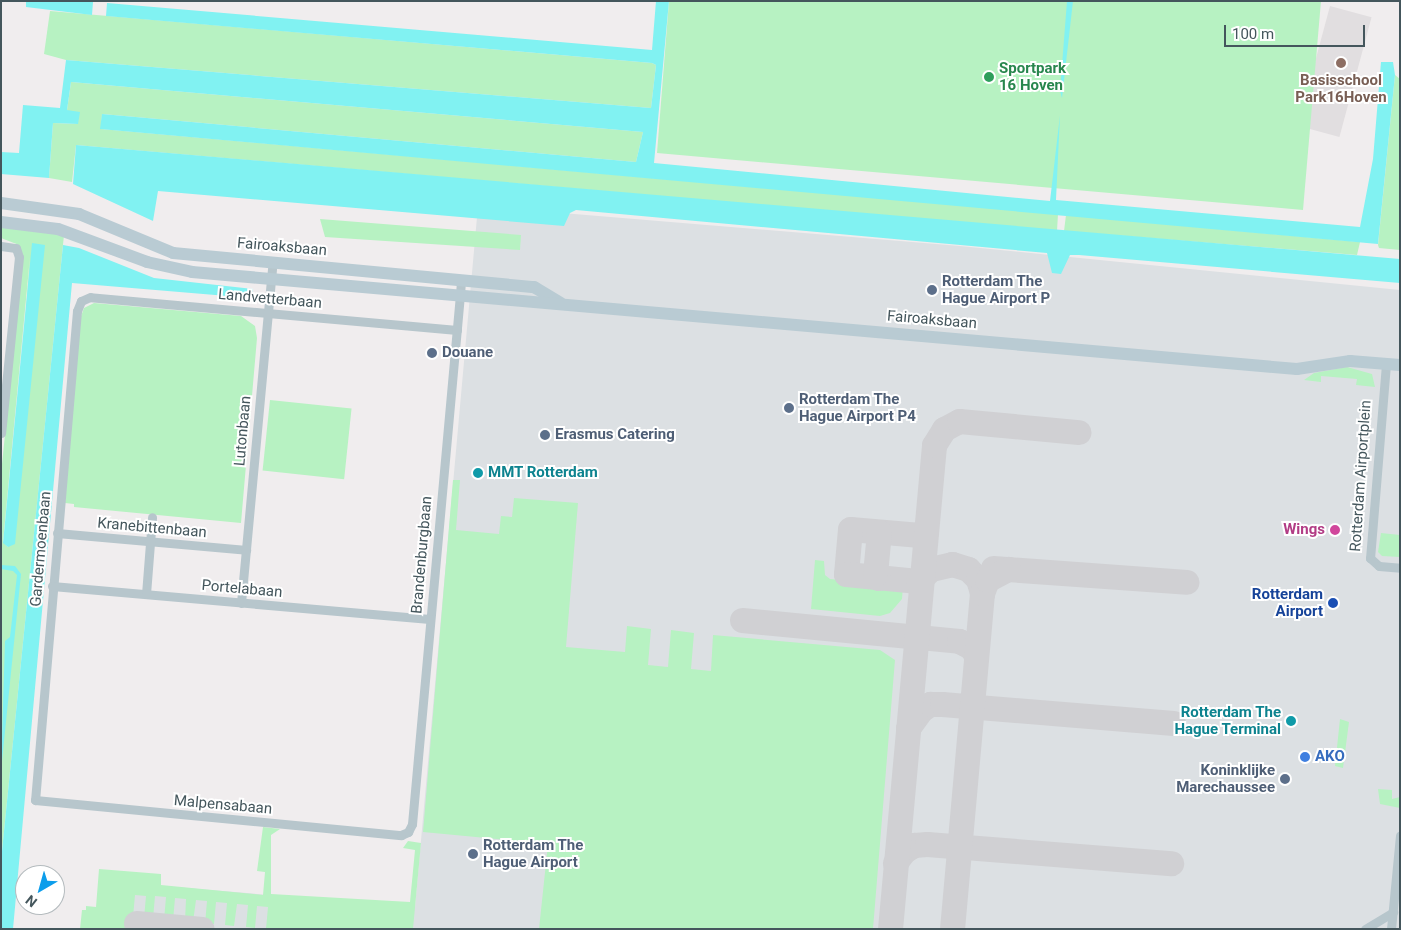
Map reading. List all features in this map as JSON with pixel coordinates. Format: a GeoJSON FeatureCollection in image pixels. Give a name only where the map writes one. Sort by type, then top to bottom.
{"type":"FeatureCollection","features":[{"type":"Feature","properties":{"kind":"main road","name":"Fairoaksbaan"},"geometry":{"type":"LineString","coordinates":[[1,203],[79,214],[173,253],[534,287],[563,304]]}},
{"type":"Feature","properties":{"kind":"main road","name":"Fairoaksbaan"},"geometry":{"type":"LineString","coordinates":[[1,222],[58,229],[170,268],[1298,369],[1350,361],[1386,364]]}},
{"type":"Feature","properties":{"kind":"main road"},"geometry":{"type":"LineString","coordinates":[[1386,364],[1400,365]]}},
{"type":"Feature","properties":{"kind":"street"},"geometry":{"type":"LineString","coordinates":[[1,246],[16,248],[19,257],[1,433]]}},
{"type":"Feature","properties":{"kind":"street","name":"Lutonbaan"},"geometry":{"type":"LineString","coordinates":[[240,603],[273,261]]}},
{"type":"Feature","properties":{"kind":"street","name":"Brandenburgbaan"},"geometry":{"type":"LineString","coordinates":[[408,832],[412,824],[461,279]]}},
{"type":"Feature","properties":{"kind":"street","name":"Landvetterbaan"},"geometry":{"type":"LineString","coordinates":[[82,301],[90,297],[457,330]]}},
{"type":"Feature","properties":{"kind":"street","name":"Gardermoenbaan"},"geometry":{"type":"LineString","coordinates":[[35,800],[77,311],[82,301]]}},
{"type":"Feature","properties":{"kind":"street","name":"Rotterdam Airportplein"},"geometry":{"type":"LineString","coordinates":[[1386,364],[1369,550],[1374,563],[1397,568]]}},
{"type":"Feature","properties":{"kind":"street"},"geometry":{"type":"LineString","coordinates":[[146,594],[152,517]]}},
{"type":"Feature","properties":{"kind":"street","name":"Kranebittenbaan"},"geometry":{"type":"LineString","coordinates":[[57,533],[246,550]]}},
{"type":"Feature","properties":{"kind":"street","name":"Portelabaan"},"geometry":{"type":"LineString","coordinates":[[52,586],[430,620]]}},
{"type":"Feature","properties":{"kind":"street","name":"Malpensabaan"},"geometry":{"type":"LineString","coordinates":[[35,800],[401,835],[408,832]]}},
{"type":"Feature","properties":{"kind":"street"},"geometry":{"type":"LineString","coordinates":[[1392,929],[1400,835]]}},
{"type":"Feature","properties":{"kind":"street"},"geometry":{"type":"LineString","coordinates":[[1365,929],[1393,912]]}},
{"type":"Feature","properties":{"kind":"shaded area"},"geometry":{"type":"Polygon","coordinates":[[[1330,6],[1372,17],[1339,137],[1298,126],[1330,6]]]}},
{"type":"Feature","properties":{"kind":"shaded area","name":"Rotterdam The Hague Airport"},"geometry":{"type":"Polygon","coordinates":[[[478,206],[960,246],[1400,290],[1400,929],[97,929],[101,881],[415,907],[478,206]]]}},
{"type":"Feature","properties":{"kind":"green space","name":"Sportpark 16 Hoven"},"geometry":{"type":"Polygon","coordinates":[[[669,1],[1321,1],[1303,210],[657,153],[669,1]]]}},
{"type":"Feature","properties":{"kind":"green space"},"geometry":{"type":"Polygon","coordinates":[[[50,11],[652,63],[656,65],[651,108],[66,60],[44,54],[50,11]]]}},
{"type":"Feature","properties":{"kind":"green space"},"geometry":{"type":"Polygon","coordinates":[[[1395,75],[1400,79],[1400,250],[1379,248],[1378,245],[1395,75]]]}},
{"type":"Feature","properties":{"kind":"green space"},"geometry":{"type":"Polygon","coordinates":[[[71,82],[643,132],[636,162],[102,114],[101,129],[1058,214],[1057,231],[76,145],[72,182],[49,178],[53,123],[78,124],[67,110],[71,82]]]}},
{"type":"Feature","properties":{"kind":"green space"},"geometry":{"type":"Polygon","coordinates":[[[1066,215],[1360,242],[1357,255],[1064,231],[1066,215]]]}},
{"type":"Feature","properties":{"kind":"green space"},"geometry":{"type":"Polygon","coordinates":[[[320,219],[521,235],[520,250],[325,237],[320,219]]]}},
{"type":"Feature","properties":{"kind":"green space"},"geometry":{"type":"Polygon","coordinates":[[[1,226],[64,235],[1,861],[1,474],[23,256],[19,245],[1,238],[1,226]],[[30,257],[3,542],[8,547],[30,257]]]}},
{"type":"Feature","properties":{"kind":"green space"},"geometry":{"type":"Polygon","coordinates":[[[94,303],[241,316],[255,326],[257,338],[241,523],[74,507],[74,504],[65,503],[80,319],[84,308],[94,303]]]}},
{"type":"Feature","properties":{"kind":"green space"},"geometry":{"type":"Polygon","coordinates":[[[1347,367],[1372,374],[1375,387],[1356,385],[1357,379],[1321,376],[1321,382],[1304,380],[1314,373],[1347,367]]]}},
{"type":"Feature","properties":{"kind":"green space"},"geometry":{"type":"Polygon","coordinates":[[[270,400],[352,409],[344,479],[263,471],[270,400]]]}},
{"type":"Feature","properties":{"kind":"green space"},"geometry":{"type":"Polygon","coordinates":[[[453,480],[460,480],[456,530],[499,534],[501,516],[512,517],[514,498],[578,503],[566,647],[625,652],[627,626],[651,629],[648,665],[668,667],[671,630],[694,633],[691,669],[711,671],[713,635],[880,650],[895,660],[873,929],[539,929],[548,844],[423,832],[453,480]]]}},
{"type":"Feature","properties":{"kind":"green space"},"geometry":{"type":"Polygon","coordinates":[[[1381,533],[1400,535],[1400,557],[1382,556],[1378,552],[1381,533]]]}},
{"type":"Feature","properties":{"kind":"green space"},"geometry":{"type":"Polygon","coordinates":[[[815,560],[824,561],[825,575],[830,579],[903,586],[902,599],[890,613],[880,616],[811,609],[815,560]]]}},
{"type":"Feature","properties":{"kind":"green space"},"geometry":{"type":"Polygon","coordinates":[[[1340,719],[1349,722],[1343,768],[1335,766],[1340,719]]]}},
{"type":"Feature","properties":{"kind":"green space"},"geometry":{"type":"Polygon","coordinates":[[[1378,789],[1392,790],[1392,799],[1400,797],[1400,808],[1380,804],[1378,789]]]}},
{"type":"Feature","properties":{"kind":"green space"},"geometry":{"type":"Polygon","coordinates":[[[263,827],[280,829],[271,835],[271,894],[410,902],[415,850],[403,848],[408,841],[421,843],[413,929],[266,929],[268,907],[257,906],[255,928],[246,927],[248,905],[237,904],[234,926],[225,925],[227,903],[216,902],[214,924],[205,924],[207,901],[196,900],[193,922],[185,921],[186,899],[175,898],[173,921],[164,920],[166,897],[155,896],[153,919],[144,918],[146,896],[135,895],[133,917],[127,917],[126,927],[148,929],[80,929],[82,910],[86,910],[86,906],[96,907],[99,869],[161,874],[161,885],[263,895],[265,872],[257,871],[263,827]]]}},
{"type":"Feature","properties":{"kind":"water"},"geometry":{"type":"Polygon","coordinates":[[[26,1],[93,2],[92,15],[26,7],[26,1]]]}},
{"type":"Feature","properties":{"kind":"water"},"geometry":{"type":"Polygon","coordinates":[[[656,1],[669,1],[654,163],[1050,201],[1060,115],[1056,200],[1360,227],[1373,159],[1381,62],[1393,62],[1395,75],[1378,244],[100,129],[102,114],[636,162],[643,132],[71,82],[67,110],[80,112],[78,124],[53,123],[49,178],[1,174],[1,152],[19,153],[23,105],[60,108],[66,60],[651,108],[656,65],[652,63],[106,16],[107,3],[652,50],[656,1]]]}},
{"type":"Feature","properties":{"kind":"water"},"geometry":{"type":"Polygon","coordinates":[[[1067,1],[1073,1],[1062,98],[1060,91],[1067,1]]]}},
{"type":"Feature","properties":{"kind":"water"},"geometry":{"type":"Polygon","coordinates":[[[76,145],[1400,259],[1400,283],[1079,255],[1070,255],[1061,274],[1052,273],[1047,253],[576,210],[570,213],[564,226],[158,191],[153,221],[73,184],[76,145]]]}},
{"type":"Feature","properties":{"kind":"water"},"geometry":{"type":"Polygon","coordinates":[[[32,243],[45,245],[15,544],[8,547],[3,543],[32,243]]]}},
{"type":"Feature","properties":{"kind":"water"},"geometry":{"type":"Polygon","coordinates":[[[63,245],[79,248],[154,278],[253,289],[251,298],[72,283],[19,865],[15,865],[13,929],[1,929],[1,861],[63,245]]]}},
{"type":"Feature","properties":{"kind":"water"},"geometry":{"type":"Polygon","coordinates":[[[1,565],[15,566],[21,574],[1,771],[5,641],[10,637],[17,575],[13,571],[1,569],[1,565]]]}},
{"type":"Feature","properties":{"kind":"taxiway"},"geometry":{"type":"LineString","coordinates":[[890,929],[934,445],[944,429],[959,421],[1078,432]]}},
{"type":"Feature","properties":{"kind":"taxiway"},"geometry":{"type":"LineString","coordinates":[[926,532],[920,535],[850,529],[846,574],[918,581],[931,569],[952,564],[968,569],[978,579],[982,593]]}},
{"type":"Feature","properties":{"kind":"taxiway"},"geometry":{"type":"LineString","coordinates":[[878,578],[875,574],[879,532]]}},
{"type":"Feature","properties":{"kind":"taxiway"},"geometry":{"type":"LineString","coordinates":[[993,568],[1186,582]]}},
{"type":"Feature","properties":{"kind":"taxiway"},"geometry":{"type":"LineString","coordinates":[[952,929],[982,593],[987,580],[1008,569]]}},
{"type":"Feature","properties":{"kind":"taxiway"},"geometry":{"type":"LineString","coordinates":[[742,620],[959,641],[972,648],[976,656]]}},
{"type":"Feature","properties":{"kind":"taxiway"},"geometry":{"type":"LineString","coordinates":[[908,728],[921,710],[930,704],[1173,723]]}},
{"type":"Feature","properties":{"kind":"taxiway"},"geometry":{"type":"LineString","coordinates":[[895,863],[904,851],[914,845],[927,844],[1171,863]]}},
{"type":"Feature","properties":{"kind":"taxiway"},"geometry":{"type":"LineString","coordinates":[[136,923],[202,929]]}},
{"type":"Feature","properties":{"kind":"place","name":"Basisschool Park16Hoven"},"geometry":{"type":"Point","coordinates":[1341,63]}},
{"type":"Feature","properties":{"kind":"place","name":"Sportpark 16 Hoven"},"geometry":{"type":"Point","coordinates":[989,77]}},
{"type":"Feature","properties":{"kind":"place","name":"Rotterdam The Hague Airport P"},"geometry":{"type":"Point","coordinates":[932,290]}},
{"type":"Feature","properties":{"kind":"place","name":"Douane"},"geometry":{"type":"Point","coordinates":[432,353]}},
{"type":"Feature","properties":{"kind":"place","name":"Rotterdam The Hague Airport P4"},"geometry":{"type":"Point","coordinates":[789,408]}},
{"type":"Feature","properties":{"kind":"place","name":"Erasmus Catering"},"geometry":{"type":"Point","coordinates":[545,435]}},
{"type":"Feature","properties":{"kind":"place","name":"MMT Rotterdam"},"geometry":{"type":"Point","coordinates":[478,473]}},
{"type":"Feature","properties":{"kind":"place","name":"Wings"},"geometry":{"type":"Point","coordinates":[1335,530]}},
{"type":"Feature","properties":{"kind":"place","name":"Rotterdam Airport"},"geometry":{"type":"Point","coordinates":[1333,603]}},
{"type":"Feature","properties":{"kind":"place","name":"Rotterdam The Hague Terminal"},"geometry":{"type":"Point","coordinates":[1291,721]}},
{"type":"Feature","properties":{"kind":"place","name":"AKO"},"geometry":{"type":"Point","coordinates":[1305,757]}},
{"type":"Feature","properties":{"kind":"place","name":"Koninklijke Marechaussee"},"geometry":{"type":"Point","coordinates":[1285,779]}},
{"type":"Feature","properties":{"kind":"place","name":"Rotterdam The Hague Airport"},"geometry":{"type":"Point","coordinates":[473,854]}}]}
